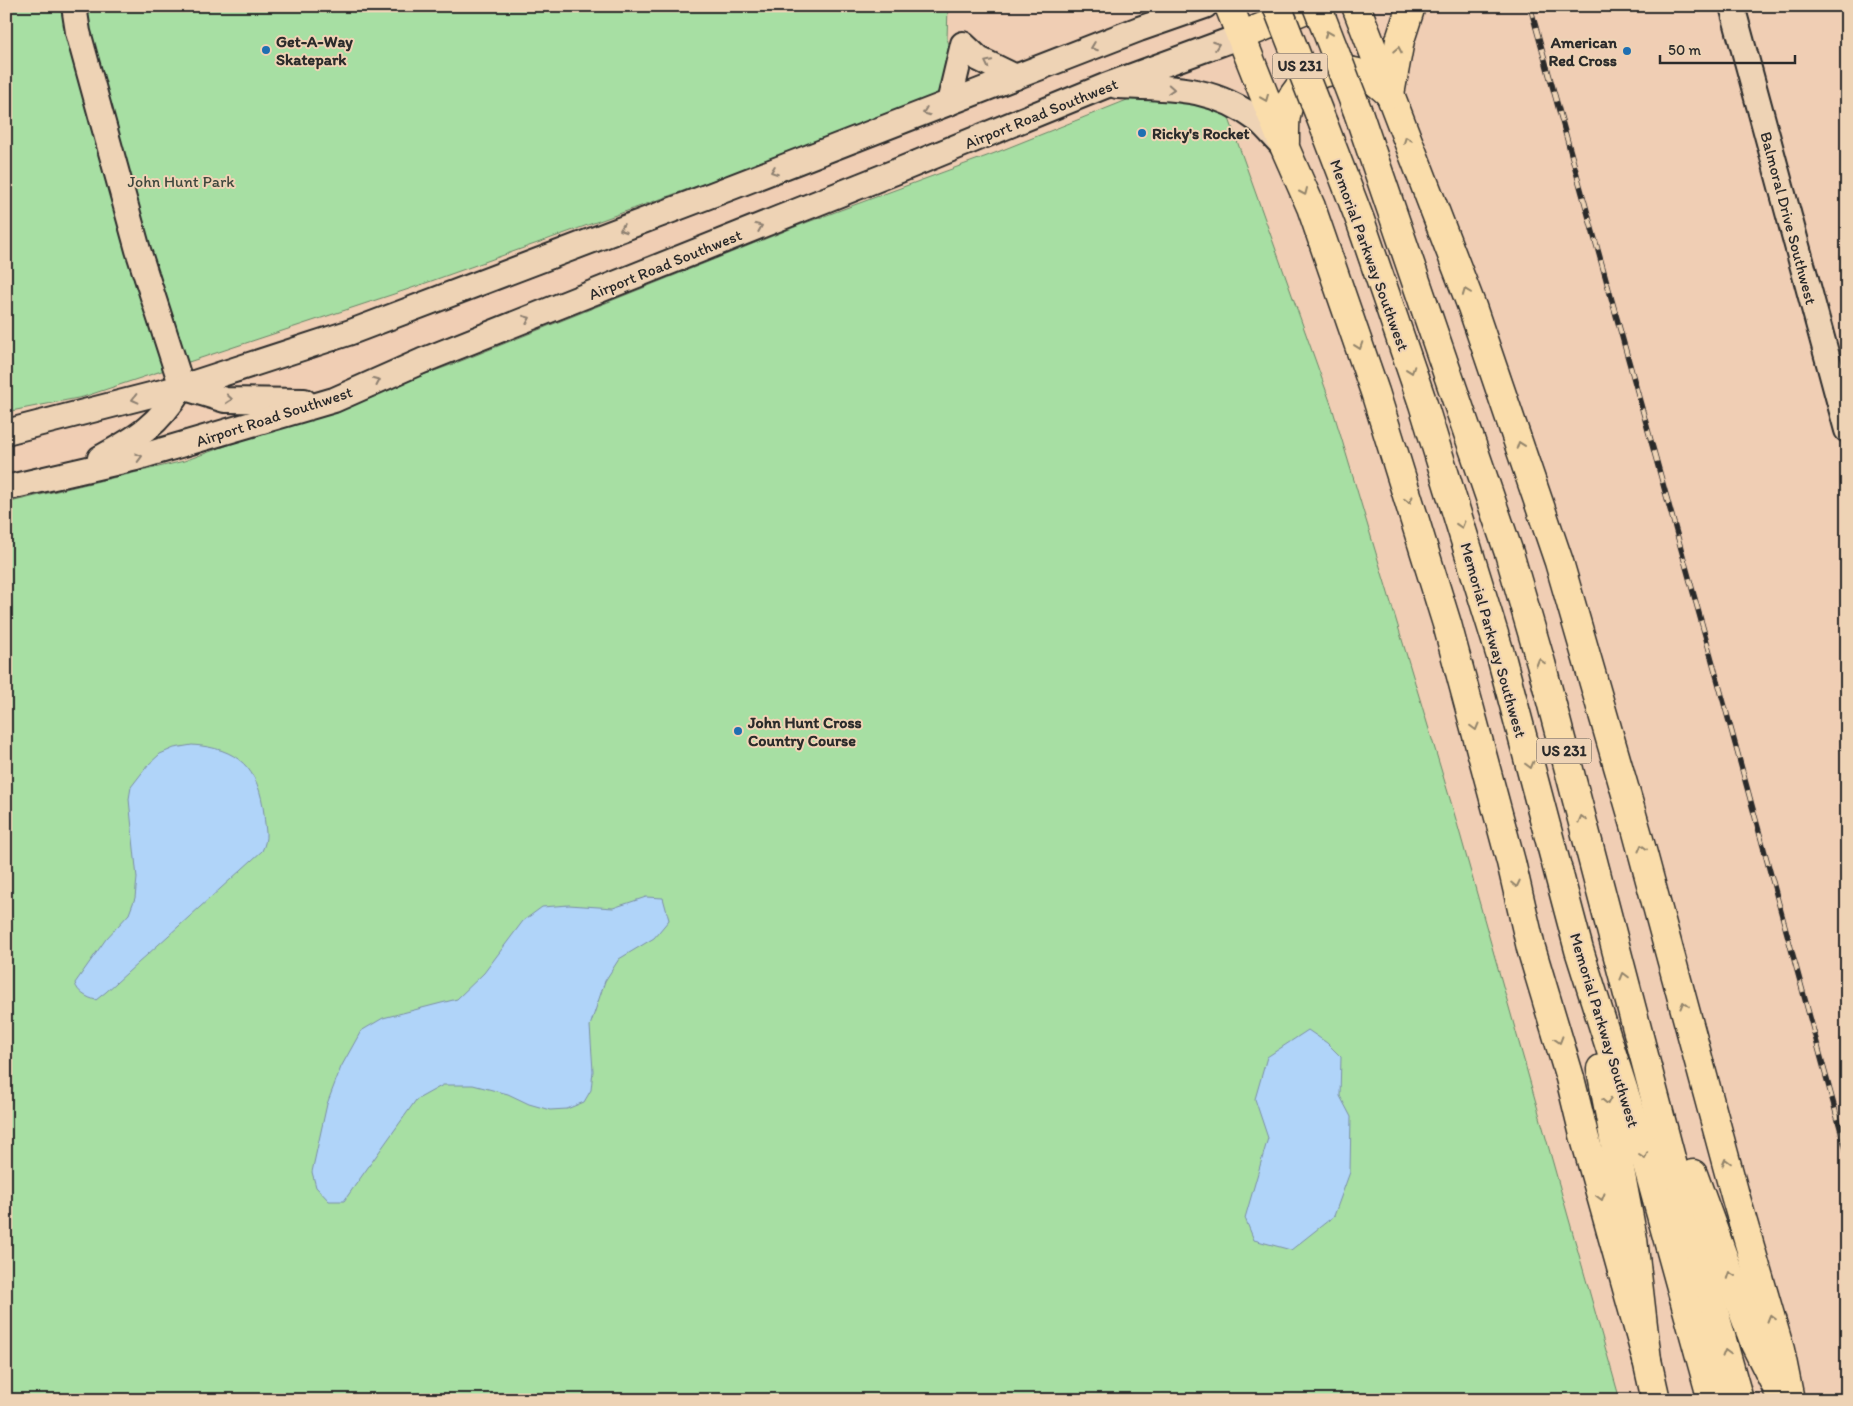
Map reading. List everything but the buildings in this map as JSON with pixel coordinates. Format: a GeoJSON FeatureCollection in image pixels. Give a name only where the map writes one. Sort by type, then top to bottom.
{"type":"FeatureCollection","features":[{"type":"Feature","properties":{"kind":"main road"},"geometry":{"type":"LineString","coordinates":[[1229,6],[1285,148],[1311,208],[1375,392],[1447,624],[1511,862],[1531,948],[1570,1078],[1584,1135],[1647,1360],[1656,1400]]}},
{"type":"Feature","properties":{"kind":"main road","name":"Memorial Parkway Southwest"},"geometry":{"type":"LineString","coordinates":[[1277,6],[1360,220],[1426,413],[1502,660],[1579,950],[1647,1164],[1712,1400]]}},
{"type":"Feature","properties":{"kind":"main road","name":"Airport Road Southwest"},"geometry":{"type":"LineString","coordinates":[[1241,36],[1313,6]]}},
{"type":"Feature","properties":{"kind":"main road","name":"Memorial Parkway Southwest"},"geometry":{"type":"LineString","coordinates":[[1317,6],[1358,112],[1509,553],[1543,673],[1673,1166],[1739,1400]]}},
{"type":"Feature","properties":{"kind":"main road"},"geometry":{"type":"LineString","coordinates":[[1356,6],[1472,307],[1559,562],[1637,832],[1734,1195],[1780,1350],[1790,1400]]}},
{"type":"Feature","properties":{"kind":"main road"},"geometry":{"type":"LineString","coordinates":[[1390,94],[1400,40],[1411,6]]}},
{"type":"Feature","properties":{"kind":"main road"},"geometry":{"type":"LineString","coordinates":[[1285,148],[1285,122],[1290,102],[1298,87],[1316,76],[1334,70],[1351,71],[1372,79],[1390,94]]}},
{"type":"Feature","properties":{"kind":"main road"},"geometry":{"type":"LineString","coordinates":[[1579,950],[1633,1239],[1647,1360]]}},
{"type":"Feature","properties":{"kind":"main road"},"geometry":{"type":"LineString","coordinates":[[1632,1009],[1755,1344],[1783,1400]]}},
{"type":"Feature","properties":{"kind":"street"},"geometry":{"type":"LineString","coordinates":[[74,6],[78,32],[138,250],[182,387]]}},
{"type":"Feature","properties":{"kind":"street"},"geometry":{"type":"LineString","coordinates":[[1139,29],[1152,6]]}},
{"type":"Feature","properties":{"kind":"street"},"geometry":{"type":"LineString","coordinates":[[6,432],[182,387],[351,332],[1139,29],[1205,6]]}},
{"type":"Feature","properties":{"kind":"street","name":"Balmoral Drive Southwest"},"geometry":{"type":"LineString","coordinates":[[1732,6],[1847,430]]}},
{"type":"Feature","properties":{"kind":"street","name":"Airport Road Southwest"},"geometry":{"type":"LineString","coordinates":[[6,488],[136,458],[334,400],[422,361],[1105,86],[1241,36]]}},
{"type":"Feature","properties":{"kind":"street"},"geometry":{"type":"LineString","coordinates":[[949,103],[963,44],[979,59],[1016,77]]}},
{"type":"Feature","properties":{"kind":"street"},"geometry":{"type":"LineString","coordinates":[[1105,86],[1191,90],[1226,101],[1259,122],[1285,148]]}},
{"type":"Feature","properties":{"kind":"street"},"geometry":{"type":"LineString","coordinates":[[182,387],[225,400],[334,400]]}},
{"type":"Feature","properties":{"kind":"street"},"geometry":{"type":"LineString","coordinates":[[72,473],[132,441],[153,425],[182,387]]}},
{"type":"Feature","properties":{"kind":"green space","name":"John Hunt Park"},"geometry":{"type":"Polygon","coordinates":[[[6,6],[948,6],[947,39],[954,57],[941,94],[884,119],[409,289],[83,397],[6,412],[6,6]]]}},
{"type":"Feature","properties":{"kind":"green space","name":"John Hunt Cross Country Course"},"geometry":{"type":"Polygon","coordinates":[[[1153,93],[1226,110],[1332,407],[1453,809],[1620,1400],[6,1400],[6,503],[184,461],[451,365],[800,225],[995,153],[1132,98],[1153,93]]]}},
{"type":"Feature","properties":{"kind":"water"},"geometry":{"type":"Polygon","coordinates":[[[192,745],[208,747],[234,756],[251,773],[257,784],[264,814],[266,833],[262,851],[106,992],[96,1000],[89,998],[80,992],[75,983],[106,939],[129,914],[135,898],[137,878],[129,799],[131,787],[148,765],[160,754],[174,748],[192,745]]]}},
{"type":"Feature","properties":{"kind":"water"},"geometry":{"type":"Polygon","coordinates":[[[646,897],[663,898],[669,920],[654,938],[619,959],[605,981],[590,1026],[593,1071],[591,1090],[584,1102],[567,1109],[550,1110],[529,1104],[508,1094],[473,1085],[443,1085],[416,1100],[344,1201],[329,1201],[316,1187],[312,1172],[327,1104],[341,1067],[361,1031],[383,1018],[457,999],[484,973],[523,921],[542,907],[569,905],[613,908],[646,897]]]}},
{"type":"Feature","properties":{"kind":"water"},"geometry":{"type":"Polygon","coordinates":[[[1308,1030],[1327,1043],[1341,1057],[1340,1096],[1351,1117],[1350,1172],[1334,1216],[1291,1250],[1254,1240],[1245,1218],[1268,1138],[1255,1099],[1267,1057],[1308,1030]]]}},
{"type":"Feature","properties":{"kind":"railway"},"geometry":{"type":"LineString","coordinates":[[1530,6],[1847,1153]]}},
{"type":"Feature","properties":{"kind":"place","name":"Get-A-Way Skatepark"},"geometry":{"type":"Point","coordinates":[266,50]}},
{"type":"Feature","properties":{"kind":"place","name":"American Red Cross"},"geometry":{"type":"Point","coordinates":[1627,51]}},
{"type":"Feature","properties":{"kind":"place","name":"Ricky's Rocket"},"geometry":{"type":"Point","coordinates":[1142,133]}},
{"type":"Feature","properties":{"kind":"place","name":"John Hunt Cross Country Course"},"geometry":{"type":"Point","coordinates":[738,731]}}]}
